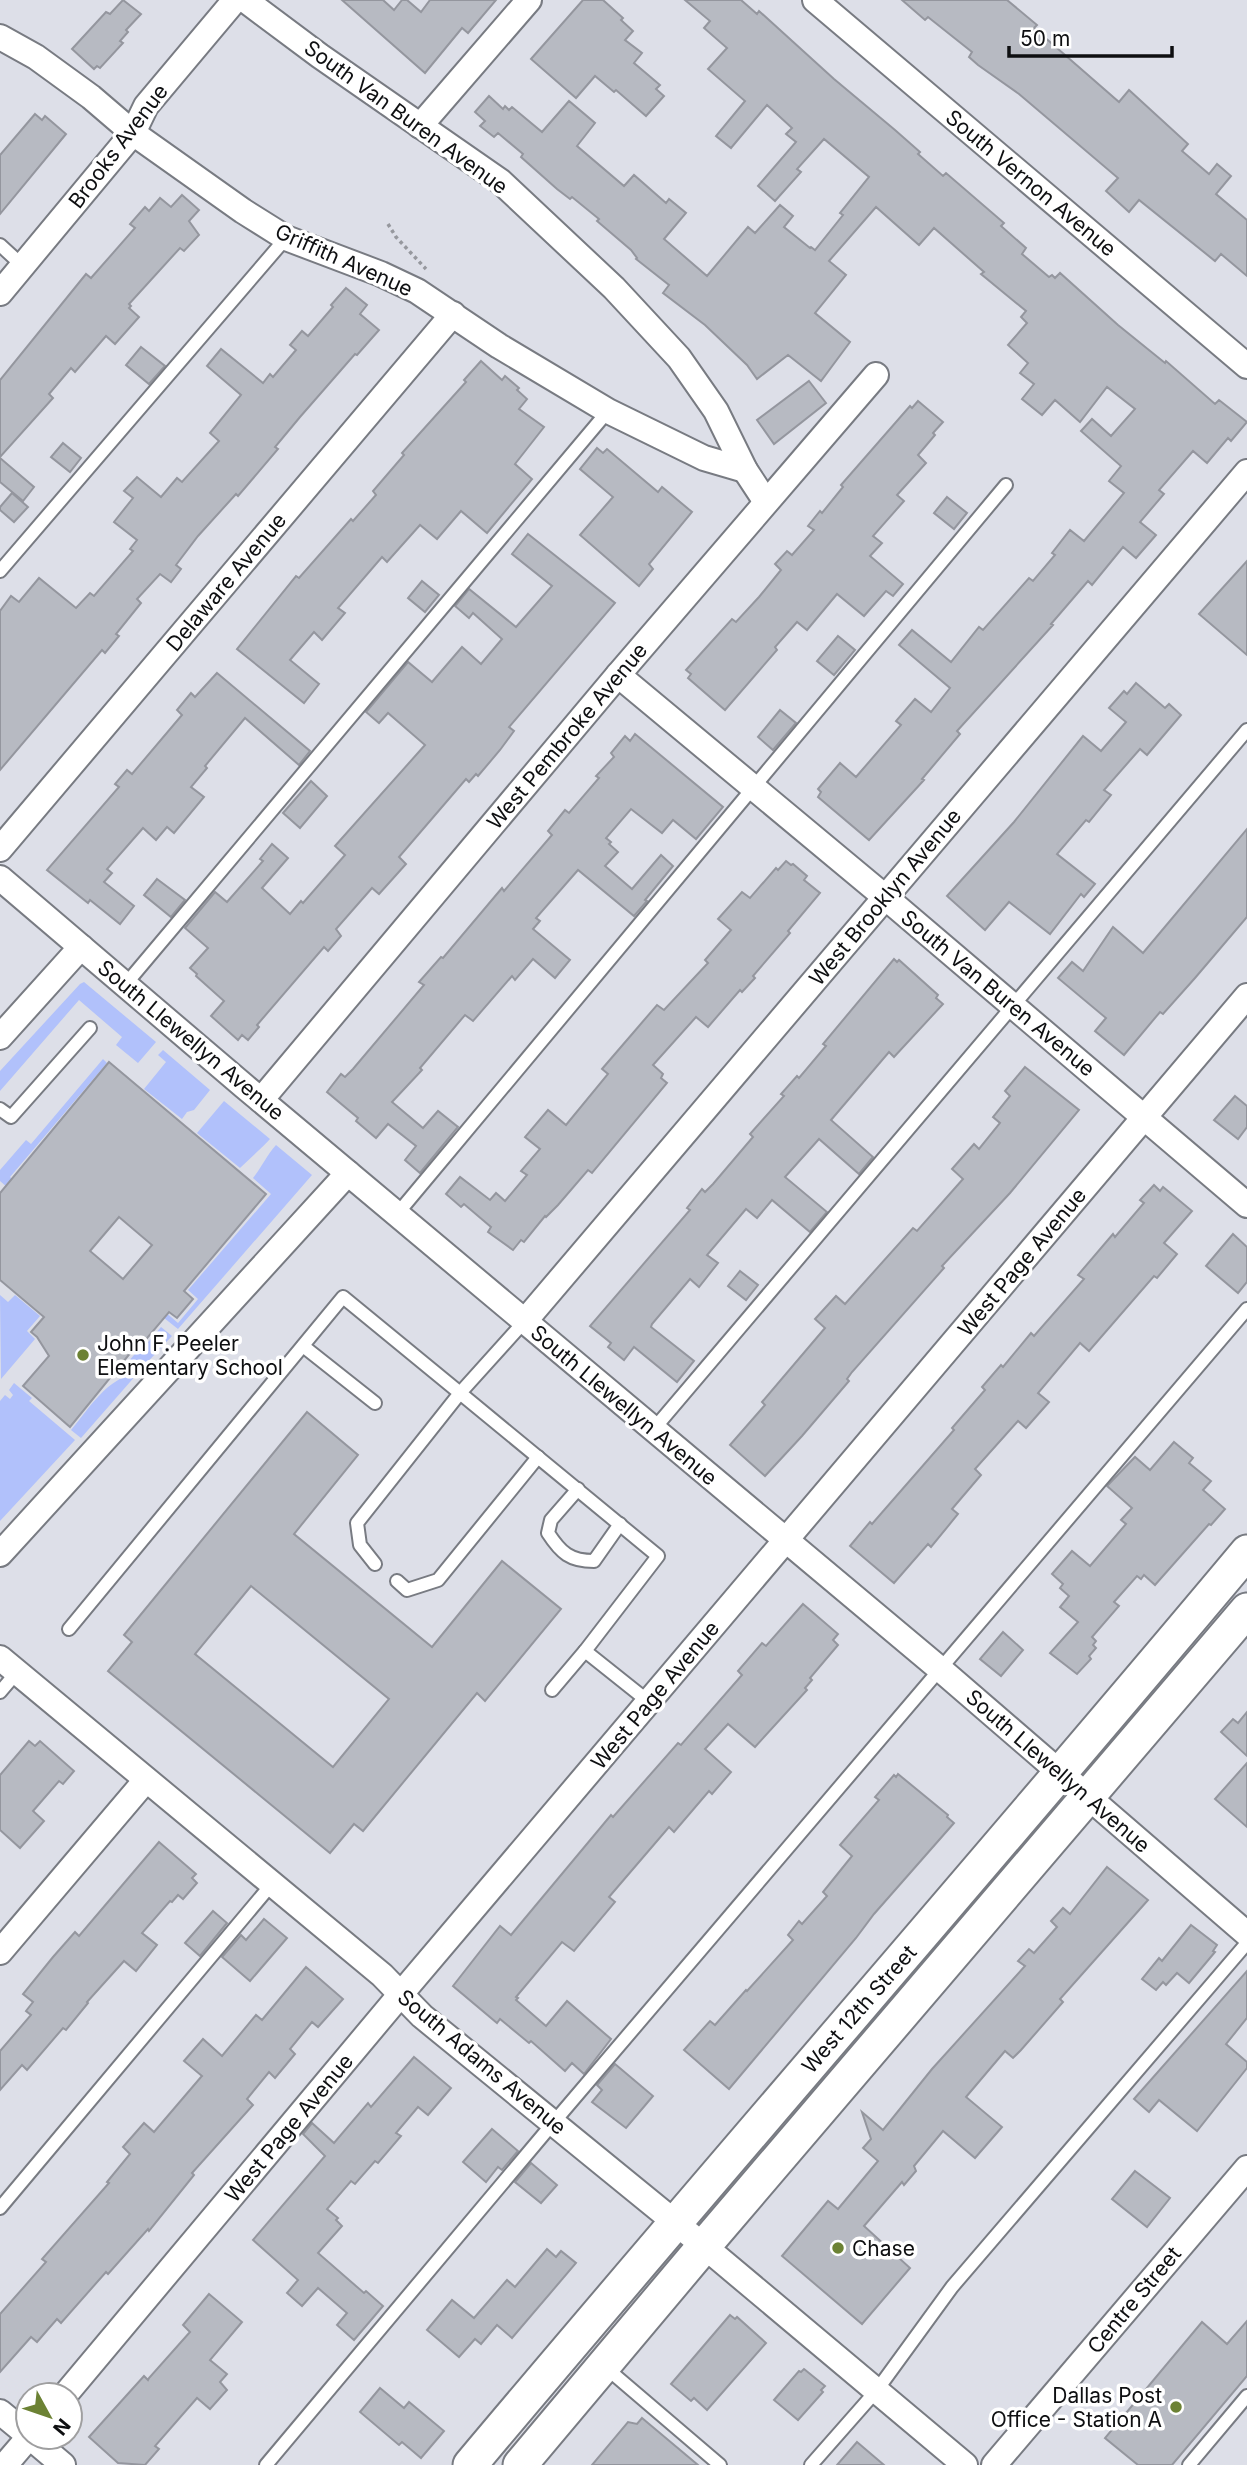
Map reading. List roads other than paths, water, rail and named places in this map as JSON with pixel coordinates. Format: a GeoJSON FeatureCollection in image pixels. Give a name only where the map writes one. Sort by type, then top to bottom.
{"type":"FeatureCollection","features":[{"type":"Feature","properties":{"kind":"main road","name":"West 12th Street"},"geometry":{"type":"LineString","coordinates":[[470,2465],[674,2222],[1061,1775],[1247,1552]]}},
{"type":"Feature","properties":{"kind":"main road","name":"West 12th Street"},"geometry":{"type":"LineString","coordinates":[[520,2465],[1247,1610]]}},
{"type":"Feature","properties":{"kind":"street","name":"Brooks Avenue"},"geometry":{"type":"LineString","coordinates":[[0,293],[133,133],[146,106],[235,0]]}},
{"type":"Feature","properties":{"kind":"street","name":"South Van Buren Avenue"},"geometry":{"type":"LineString","coordinates":[[245,0],[320,56],[500,181],[614,288],[679,358],[716,411],[745,470],[766,502]]}},
{"type":"Feature","properties":{"kind":"street"},"geometry":{"type":"LineString","coordinates":[[420,126],[529,0]]}},
{"type":"Feature","properties":{"kind":"street","name":"South Vernon Avenue"},"geometry":{"type":"LineString","coordinates":[[815,0],[1247,366]]}},
{"type":"Feature","properties":{"kind":"street","name":"Griffith Avenue"},"geometry":{"type":"LineString","coordinates":[[0,37],[36,57],[91,97],[133,133],[286,238],[381,274],[417,291],[499,346],[608,411],[704,458],[745,470]]}},
{"type":"Feature","properties":{"kind":"street","name":"Delaware Avenue"},"geometry":{"type":"LineString","coordinates":[[0,849],[453,314]]}},
{"type":"Feature","properties":{"kind":"street","name":"West Pembroke Avenue"},"geometry":{"type":"LineString","coordinates":[[261,1100],[618,675],[876,374]]}},
{"type":"Feature","properties":{"kind":"street","name":"West Brooklyn Avenue"},"geometry":{"type":"LineString","coordinates":[[524,1322],[1247,472]]}},
{"type":"Feature","properties":{"kind":"street","name":"South Van Buren Avenue"},"geometry":{"type":"LineString","coordinates":[[618,675],[885,897],[1247,1205]]}},
{"type":"Feature","properties":{"kind":"street","name":"South Llewellyn Avenue"},"geometry":{"type":"LineString","coordinates":[[0,878],[524,1322],[940,1669],[1247,1934]]}},
{"type":"Feature","properties":{"kind":"street"},"geometry":{"type":"LineString","coordinates":[[0,1037],[81,947]]}},
{"type":"Feature","properties":{"kind":"street","name":"West Page Avenue"},"geometry":{"type":"LineString","coordinates":[[77,2381],[400,1995],[1247,996]]}},
{"type":"Feature","properties":{"kind":"street"},"geometry":{"type":"LineString","coordinates":[[0,1554],[348,1173]]}},
{"type":"Feature","properties":{"kind":"street","name":"South Adams Avenue"},"geometry":{"type":"LineString","coordinates":[[8,1665],[382,1975],[422,2016],[704,2246],[965,2465]]}},
{"type":"Feature","properties":{"kind":"street"},"geometry":{"type":"LineString","coordinates":[[0,1952],[146,1780]]}},
{"type":"Feature","properties":{"kind":"street","name":"Centre Street"},"geometry":{"type":"LineString","coordinates":[[994,2465],[1247,2168]]}},
{"type":"Feature","properties":{"kind":"street"},"geometry":{"type":"LineString","coordinates":[[0,2412],[14,2424]]}},
{"type":"Feature","properties":{"kind":"street"},"geometry":{"type":"LineString","coordinates":[[5,2465],[17,2451]]}},
{"type":"Feature","properties":{"kind":"street"},"geometry":{"type":"LineString","coordinates":[[47,2451],[63,2465]]}},
{"type":"Feature","properties":{"kind":"lane"},"geometry":{"type":"LineString","coordinates":[[0,571],[286,238]]}},
{"type":"Feature","properties":{"kind":"lane"},"geometry":{"type":"LineString","coordinates":[[0,245],[23,266]]}},
{"type":"Feature","properties":{"kind":"lane"},"geometry":{"type":"LineString","coordinates":[[125,985],[608,411]]}},
{"type":"Feature","properties":{"kind":"lane"},"geometry":{"type":"LineString","coordinates":[[398,1213],[755,789],[1006,485]]}},
{"type":"Feature","properties":{"kind":"lane"},"geometry":{"type":"LineString","coordinates":[[653,1430],[1247,730]]}},
{"type":"Feature","properties":{"kind":"lane"},"geometry":{"type":"LineString","coordinates":[[0,1109],[11,1117],[90,1028]]}},
{"type":"Feature","properties":{"kind":"lane"},"geometry":{"type":"LineString","coordinates":[[69,1629],[343,1297],[658,1556],[552,1690]]}},
{"type":"Feature","properties":{"kind":"lane"},"geometry":{"type":"LineString","coordinates":[[266,2465],[554,2122],[1247,1309]]}},
{"type":"Feature","properties":{"kind":"lane"},"geometry":{"type":"LineString","coordinates":[[375,1564],[360,1545],[357,1523],[460,1393],[524,1322]]}},
{"type":"Feature","properties":{"kind":"lane"},"geometry":{"type":"LineString","coordinates":[[303,1346],[375,1403]]}},
{"type":"Feature","properties":{"kind":"lane"},"geometry":{"type":"LineString","coordinates":[[397,1581],[407,1590],[438,1580],[538,1457]]}},
{"type":"Feature","properties":{"kind":"lane"},"geometry":{"type":"LineString","coordinates":[[578,1489],[551,1520],[548,1533],[558,1549],[577,1561],[594,1561],[620,1524]]}},
{"type":"Feature","properties":{"kind":"lane"},"geometry":{"type":"LineString","coordinates":[[585,1651],[649,1702]]}},
{"type":"Feature","properties":{"kind":"lane"},"geometry":{"type":"LineString","coordinates":[[0,1692],[8,1665]]}},
{"type":"Feature","properties":{"kind":"lane"},"geometry":{"type":"LineString","coordinates":[[0,2208],[271,1885]]}},
{"type":"Feature","properties":{"kind":"lane"},"geometry":{"type":"LineString","coordinates":[[811,2465],[877,2390],[952,2287],[1247,1943]]}},
{"type":"Feature","properties":{"kind":"lane"},"geometry":{"type":"LineString","coordinates":[[604,2365],[720,2465]]}},
{"type":"Feature","properties":{"kind":"lane"},"geometry":{"type":"LineString","coordinates":[[1189,2465],[1247,2396]]}},
{"type":"Feature","properties":{"kind":"place","name":"John F. Peeler Elementary School"},"geometry":{"type":"Point","coordinates":[83,1355]}},
{"type":"Feature","properties":{"kind":"place","name":"Chase"},"geometry":{"type":"Point","coordinates":[838,2248]}},
{"type":"Feature","properties":{"kind":"place","name":"Dallas Post Office - Station A"},"geometry":{"type":"Point","coordinates":[1176,2407]}}]}
